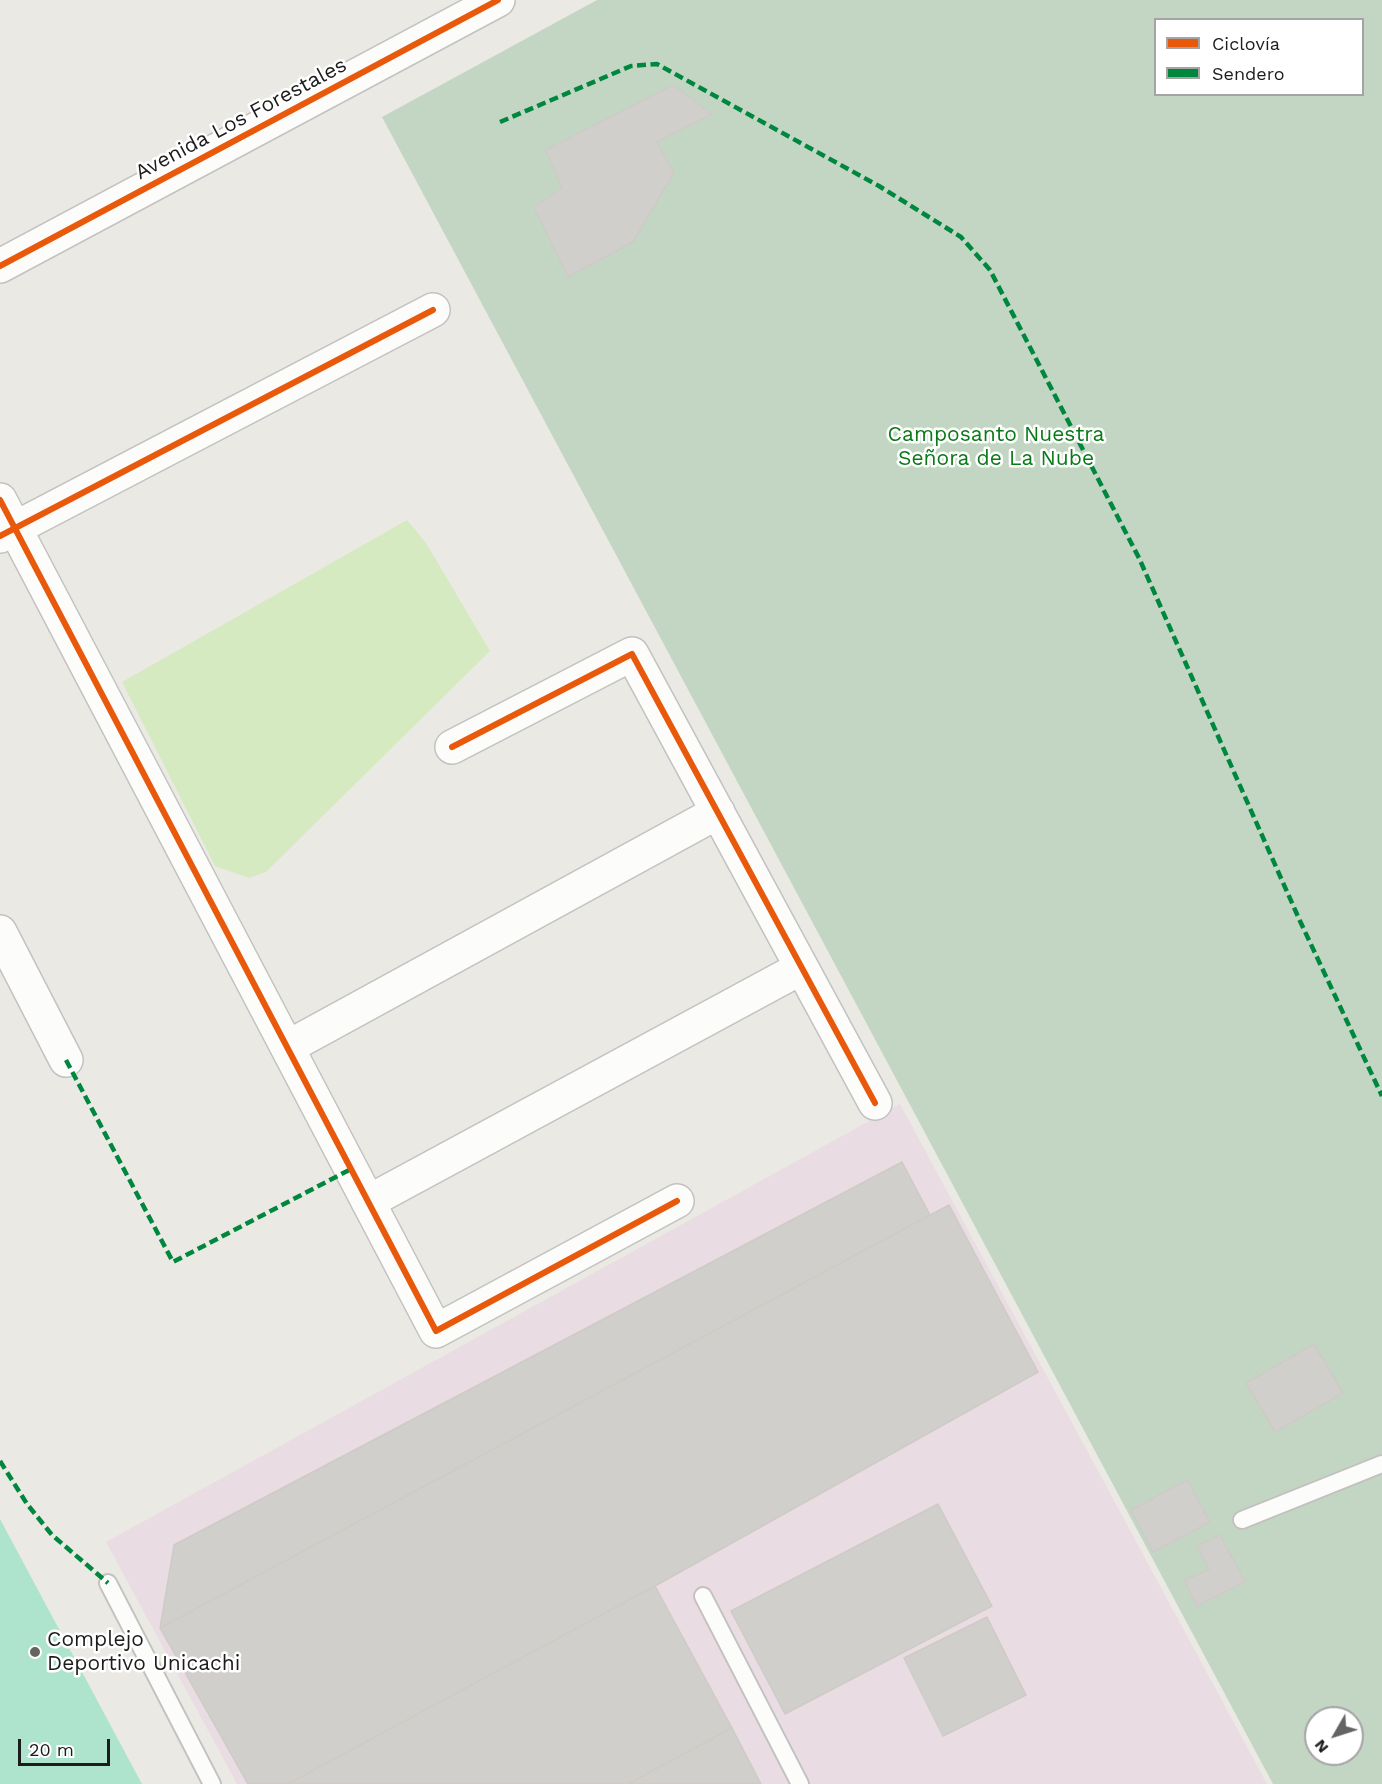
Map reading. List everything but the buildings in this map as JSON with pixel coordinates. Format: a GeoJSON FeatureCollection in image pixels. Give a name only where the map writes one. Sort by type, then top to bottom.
{"type":"FeatureCollection","features":[{"type":"Feature","properties":{"kind":"street","name":"Avenida Los Forestales"},"geometry":{"type":"LineString","coordinates":[[0,266],[498,0]]}},
{"type":"Feature","properties":{"kind":"street"},"geometry":{"type":"LineString","coordinates":[[434,310],[5,521],[288,1047],[436,1331],[677,1201]]}},
{"type":"Feature","properties":{"kind":"street"},"geometry":{"type":"LineString","coordinates":[[452,747],[632,654],[874,1103]]}},
{"type":"Feature","properties":{"kind":"street"},"geometry":{"type":"LineString","coordinates":[[288,1047],[718,813]]}},
{"type":"Feature","properties":{"kind":"street"},"geometry":{"type":"LineString","coordinates":[[0,932],[66,1060]]}},
{"type":"Feature","properties":{"kind":"street"},"geometry":{"type":"LineString","coordinates":[[368,1202],[801,968]]}},
{"type":"Feature","properties":{"kind":"lane"},"geometry":{"type":"LineString","coordinates":[[1242,1520],[1382,1464]]}},
{"type":"Feature","properties":{"kind":"lane"},"geometry":{"type":"LineString","coordinates":[[108,1583],[212,1784]]}},
{"type":"Feature","properties":{"kind":"lane"},"geometry":{"type":"LineString","coordinates":[[702,1596],[800,1784]]}},
{"type":"Feature","properties":{"kind":"shaded area"},"geometry":{"type":"Polygon","coordinates":[[[900,1104],[1267,1784],[237,1784],[106,1542],[900,1104]]]}},
{"type":"Feature","properties":{"kind":"green space","name":"Camposanto Nuestra Señora de La Nube"},"geometry":{"type":"Polygon","coordinates":[[[597,0],[1382,0],[1382,1784],[1273,1784],[382,117],[597,0]]]}},
{"type":"Feature","properties":{"kind":"green space"},"geometry":{"type":"Polygon","coordinates":[[[407,520],[426,543],[490,651],[266,872],[249,878],[215,866],[122,682],[407,520]]]}},
{"type":"Feature","properties":{"kind":"green space","name":"Complejo Deportivo Unicachi"},"geometry":{"type":"Polygon","coordinates":[[[0,1519],[142,1784],[0,1784],[0,1519]]]}},
{"type":"Feature","properties":{"kind":"marked path"},"geometry":{"type":"LineString","coordinates":[[500,122],[631,66],[657,64],[879,186],[961,237],[990,270],[1139,558],[1300,921],[1382,1096]]}},
{"type":"Feature","properties":{"kind":"marked path"},"geometry":{"type":"LineString","coordinates":[[66,1060],[173,1262],[351,1169]]}},
{"type":"Feature","properties":{"kind":"marked path"},"geometry":{"type":"LineString","coordinates":[[0,1461],[27,1504],[52,1535],[108,1583]]}},
{"type":"Feature","properties":{"kind":"cycle path"},"geometry":{"type":"LineString","coordinates":[[0,266],[498,0]]}},
{"type":"Feature","properties":{"kind":"cycle path"},"geometry":{"type":"LineString","coordinates":[[0,536],[433,310]]}},
{"type":"Feature","properties":{"kind":"cycle path"},"geometry":{"type":"LineString","coordinates":[[0,500],[436,1331],[677,1201]]}},
{"type":"Feature","properties":{"kind":"cycle path"},"geometry":{"type":"LineString","coordinates":[[452,747],[632,654],[875,1103]]}},
{"type":"Feature","properties":{"kind":"place","name":"Complejo Deportivo Unicachi"},"geometry":{"type":"Point","coordinates":[35,1652]}}]}
